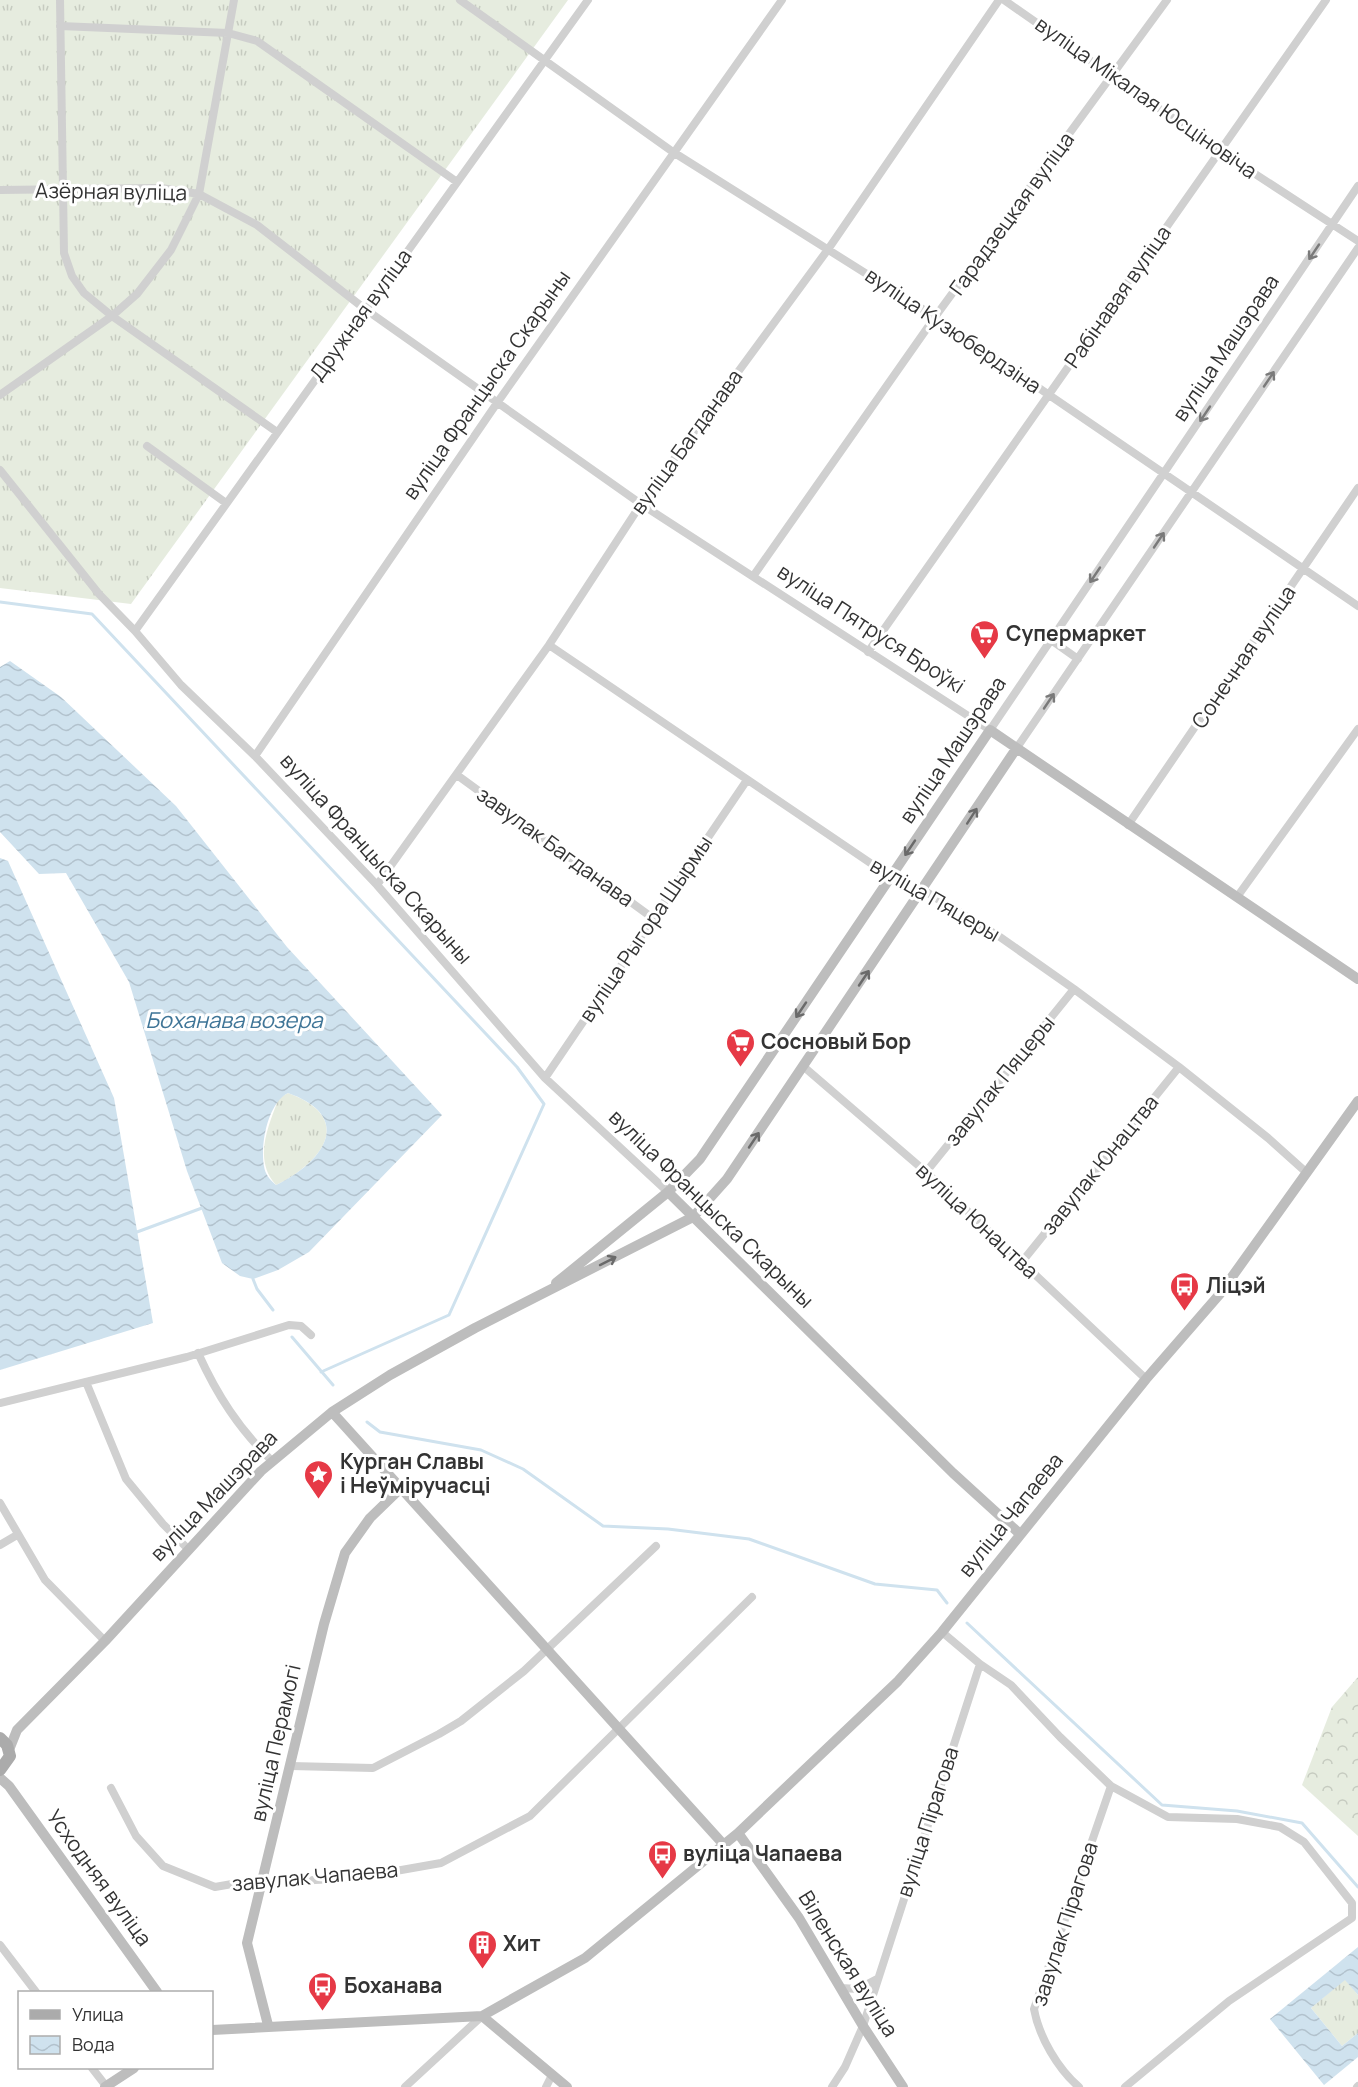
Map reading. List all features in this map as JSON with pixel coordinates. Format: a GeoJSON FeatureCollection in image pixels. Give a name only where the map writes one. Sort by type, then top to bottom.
{"type":"FeatureCollection","features":[{"type":"Feature","properties":{"kind":"main road"},"geometry":{"type":"LineString","coordinates":[[0,1736],[5,1761]]}},
{"type":"Feature","properties":{"kind":"street"},"geometry":{"type":"LineString","coordinates":[[60,0],[64,254],[72,276],[84,292],[112,316],[277,432]]}},
{"type":"Feature","properties":{"kind":"street"},"geometry":{"type":"LineString","coordinates":[[0,395],[112,316],[137,294],[171,250],[199,194],[234,0]]}},
{"type":"Feature","properties":{"kind":"street","name":"вуліца Кузюбердзіна"},"geometry":{"type":"LineString","coordinates":[[460,0],[673,152],[829,248],[935,317],[1358,606]]}},
{"type":"Feature","properties":{"kind":"street","name":"Дружная вуліца"},"geometry":{"type":"LineString","coordinates":[[135,631],[588,0]]}},
{"type":"Feature","properties":{"kind":"street","name":"вуліца Францыска Скарыны"},"geometry":{"type":"LineString","coordinates":[[782,0],[497,403],[255,756],[377,885],[545,1078],[668,1192],[953,1473],[1020,1534]]}},
{"type":"Feature","properties":{"kind":"street","name":"вуліца Багданава"},"geometry":{"type":"LineString","coordinates":[[377,885],[549,645],[641,504],[829,248],[999,0]]}},
{"type":"Feature","properties":{"kind":"street","name":"вуліца Мікалая Юсціновіча"},"geometry":{"type":"LineString","coordinates":[[1004,0],[1220,151],[1358,241]]}},
{"type":"Feature","properties":{"kind":"street","name":"Гарадзецкая вуліца"},"geometry":{"type":"LineString","coordinates":[[754,575],[935,317],[1167,0]]}},
{"type":"Feature","properties":{"kind":"street","name":"Рабінавая вуліца"},"geometry":{"type":"LineString","coordinates":[[868,652],[1326,0]]}},
{"type":"Feature","properties":{"kind":"street"},"geometry":{"type":"LineString","coordinates":[[60,26],[228,33],[257,41],[457,182]]}},
{"type":"Feature","properties":{"kind":"street","name":"вуліца Машэрава"},"geometry":{"type":"LineString","coordinates":[[537,1298],[668,1192],[700,1159],[1358,186]]}},
{"type":"Feature","properties":{"kind":"street","name":"Азёрная вуліца"},"geometry":{"type":"LineString","coordinates":[[0,190],[160,188],[199,194],[257,225],[365,309]]}},
{"type":"Feature","properties":{"kind":"street","name":"вуліца Машэрава"},"geometry":{"type":"LineString","coordinates":[[0,1736],[16,1730],[105,1641],[187,1548],[272,1461],[332,1412],[390,1375],[693,1217],[727,1179],[804,1067],[1016,749],[1358,248]]}},
{"type":"Feature","properties":{"kind":"street","name":"вуліца Пятруся Броўкі"},"geometry":{"type":"LineString","coordinates":[[365,309],[641,504],[754,575],[990,730],[1358,979]]}},
{"type":"Feature","properties":{"kind":"street"},"geometry":{"type":"LineString","coordinates":[[147,446],[226,503]]}},
{"type":"Feature","properties":{"kind":"street"},"geometry":{"type":"LineString","coordinates":[[0,470],[99,594],[135,631],[181,686],[255,756]]}},
{"type":"Feature","properties":{"kind":"street","name":"Сонечная вуліца"},"geometry":{"type":"LineString","coordinates":[[1128,825],[1358,488]]}},
{"type":"Feature","properties":{"kind":"street"},"geometry":{"type":"LineString","coordinates":[[1051,640],[1078,659]]}},
{"type":"Feature","properties":{"kind":"street","name":"вуліца Пяцеры"},"geometry":{"type":"LineString","coordinates":[[549,645],[891,877],[923,890],[1000,937],[1179,1067],[1307,1173]]}},
{"type":"Feature","properties":{"kind":"street"},"geometry":{"type":"LineString","coordinates":[[1237,897],[1358,729]]}},
{"type":"Feature","properties":{"kind":"street","name":"завулак Багданава"},"geometry":{"type":"LineString","coordinates":[[457,775],[654,919]]}},
{"type":"Feature","properties":{"kind":"street","name":"вуліца Рыгора Шырмы"},"geometry":{"type":"LineString","coordinates":[[545,1078],[747,780]]}},
{"type":"Feature","properties":{"kind":"street","name":"завулак Пяцеры"},"geometry":{"type":"LineString","coordinates":[[926,1172],[1074,989]]}},
{"type":"Feature","properties":{"kind":"street","name":"вуліца Юнацтва"},"geometry":{"type":"LineString","coordinates":[[804,1067],[926,1172],[1146,1379]]}},
{"type":"Feature","properties":{"kind":"street","name":"завулак Юнацтва"},"geometry":{"type":"LineString","coordinates":[[1021,1263],[1179,1067]]}},
{"type":"Feature","properties":{"kind":"street","name":"вуліца Чапаева"},"geometry":{"type":"LineString","coordinates":[[213,2030],[268,2025],[482,2016],[585,1958],[738,1833],[898,1681],[942,1632],[1146,1379],[1219,1295],[1358,1101]]}},
{"type":"Feature","properties":{"kind":"street"},"geometry":{"type":"LineString","coordinates":[[0,1403],[198,1353],[289,1325],[301,1326],[311,1335]]}},
{"type":"Feature","properties":{"kind":"street"},"geometry":{"type":"LineString","coordinates":[[198,1353],[228,1411],[248,1438],[272,1461]]}},
{"type":"Feature","properties":{"kind":"street"},"geometry":{"type":"LineString","coordinates":[[86,1382],[126,1479],[163,1524],[187,1548]]}},
{"type":"Feature","properties":{"kind":"street"},"geometry":{"type":"LineString","coordinates":[[332,1412],[724,1845]]}},
{"type":"Feature","properties":{"kind":"street","name":"вуліца Перамогі"},"geometry":{"type":"LineString","coordinates":[[268,2025],[247,1943],[324,1624],[345,1553],[370,1518],[400,1489]]}},
{"type":"Feature","properties":{"kind":"street"},"geometry":{"type":"LineString","coordinates":[[0,1503],[45,1580],[105,1641]]}},
{"type":"Feature","properties":{"kind":"street"},"geometry":{"type":"LineString","coordinates":[[0,1545],[17,1535]]}},
{"type":"Feature","properties":{"kind":"street"},"geometry":{"type":"LineString","coordinates":[[291,1766],[373,1768],[461,1721],[547,1650],[656,1546]]}},
{"type":"Feature","properties":{"kind":"street","name":"завулак Чапаева"},"geometry":{"type":"LineString","coordinates":[[111,1788],[136,1836],[163,1866],[215,1887],[263,1882],[357,1878],[441,1863],[530,1816],[752,1597]]}},
{"type":"Feature","properties":{"kind":"street"},"geometry":{"type":"LineString","coordinates":[[942,1632],[980,1664],[1011,1685],[1111,1786],[1168,1816],[1237,1819],[1280,1827],[1304,1842],[1352,1903],[1352,1918],[1229,2001],[1125,2087]]}},
{"type":"Feature","properties":{"kind":"street","name":"вуліца Пірагова"},"geometry":{"type":"LineString","coordinates":[[832,2087],[845,2067],[863,2026],[980,1664]]}},
{"type":"Feature","properties":{"kind":"street","name":"вуліца Машэрава"},"geometry":{"type":"LineString","coordinates":[[5,1761],[16,1730]]}},
{"type":"Feature","properties":{"kind":"street"},"geometry":{"type":"LineString","coordinates":[[5,1761],[9,1786]]}},
{"type":"Feature","properties":{"kind":"street","name":"Усходняя вуліца"},"geometry":{"type":"LineString","coordinates":[[0,1778],[9,1786],[156,1991]]}},
{"type":"Feature","properties":{"kind":"street","name":"завулак Пірагова"},"geometry":{"type":"LineString","coordinates":[[1079,2087],[1042,2036],[1034,2009],[1111,1786]]}},
{"type":"Feature","properties":{"kind":"street","name":"Віленская вуліца"},"geometry":{"type":"LineString","coordinates":[[738,1833],[799,1918],[863,2026],[903,2087]]}},
{"type":"Feature","properties":{"kind":"street"},"geometry":{"type":"LineString","coordinates":[[0,1945],[35,1991]]}},
{"type":"Feature","properties":{"kind":"street"},"geometry":{"type":"LineString","coordinates":[[841,1988],[858,1989],[877,1979]]}},
{"type":"Feature","properties":{"kind":"street"},"geometry":{"type":"LineString","coordinates":[[405,2087],[482,2016],[567,2087]]}},
{"type":"Feature","properties":{"kind":"street"},"geometry":{"type":"LineString","coordinates":[[93,2069],[106,2086],[131,2069]]}},
{"type":"Feature","properties":{"kind":"street"},"geometry":{"type":"LineString","coordinates":[[546,2087],[552,2075]]}},
{"type":"Feature","properties":{"kind":"green space"},"geometry":{"type":"Polygon","coordinates":[[[0,0],[568,0],[131,604],[0,588],[0,0]]]}},
{"type":"Feature","properties":{"kind":"green space"},"geometry":{"type":"Polygon","coordinates":[[[288,1093],[309,1103],[321,1115],[326,1127],[325,1140],[307,1164],[276,1185],[265,1165],[265,1143],[279,1098],[288,1093]]]}},
{"type":"Feature","properties":{"kind":"green space"},"geometry":{"type":"Polygon","coordinates":[[[1358,1677],[1358,1836],[1302,1785],[1332,1707],[1358,1677]]]}},
{"type":"Feature","properties":{"kind":"green space"},"geometry":{"type":"Polygon","coordinates":[[[1345,1979],[1358,1995],[1358,2033],[1342,2046],[1311,2008],[1345,1979]]]}},
{"type":"Feature","properties":{"kind":"water","name":"Боханава возера"},"geometry":{"type":"Polygon","coordinates":[[[10,661],[61,697],[176,806],[287,947],[442,1115],[309,1252],[278,1270],[253,1279],[240,1276],[222,1263],[187,1171],[129,982],[66,873],[39,874],[0,832],[0,667],[10,661]],[[288,1093],[281,1098],[271,1115],[267,1125],[263,1157],[265,1172],[276,1185],[307,1165],[318,1153],[325,1140],[326,1127],[321,1114],[309,1103],[288,1093]]]}},
{"type":"Feature","properties":{"kind":"water","name":"Боханава возера"},"geometry":{"type":"Polygon","coordinates":[[[0,858],[8,861],[114,1098],[153,1323],[0,1370],[0,858]]]}},
{"type":"Feature","properties":{"kind":"water"},"geometry":{"type":"Polygon","coordinates":[[[1358,1947],[1358,1995],[1345,1980],[1311,2008],[1342,2046],[1358,2033],[1358,2057],[1324,2085],[1270,2019],[1358,1947]]]}},
{"type":"Feature","properties":{"kind":"waterway"},"geometry":{"type":"LineString","coordinates":[[0,602],[92,614],[517,1067],[544,1104],[449,1315],[321,1372]]}},
{"type":"Feature","properties":{"kind":"waterway"},"geometry":{"type":"LineString","coordinates":[[137,1232],[202,1208]]}},
{"type":"Feature","properties":{"kind":"waterway"},"geometry":{"type":"LineString","coordinates":[[253,1279],[257,1289],[273,1310]]}},
{"type":"Feature","properties":{"kind":"waterway"},"geometry":{"type":"LineString","coordinates":[[292,1337],[333,1385]]}},
{"type":"Feature","properties":{"kind":"waterway"},"geometry":{"type":"LineString","coordinates":[[367,1422],[380,1432],[481,1450],[523,1469],[603,1526],[668,1529],[749,1539],[875,1584],[937,1590],[947,1603]]}},
{"type":"Feature","properties":{"kind":"waterway"},"geometry":{"type":"LineString","coordinates":[[967,1623],[1162,1805],[1237,1811],[1302,1823],[1358,1887]]}},
{"type":"Feature","properties":{"kind":"place","name":"Супермаркет"},"geometry":{"type":"Point","coordinates":[985,660]}},
{"type":"Feature","properties":{"kind":"place","name":"Сосновый Бор"},"geometry":{"type":"Point","coordinates":[740,1068]}},
{"type":"Feature","properties":{"kind":"place","name":"Ліцэй"},"geometry":{"type":"Point","coordinates":[1185,1312]}},
{"type":"Feature","properties":{"kind":"place","name":"Курган Славы і Неўміручасці"},"geometry":{"type":"Point","coordinates":[319,1500]}},
{"type":"Feature","properties":{"kind":"place","name":"вуліца Чапаева"},"geometry":{"type":"Point","coordinates":[662,1880]}},
{"type":"Feature","properties":{"kind":"place","name":"Хит"},"geometry":{"type":"Point","coordinates":[482,1970]}},
{"type":"Feature","properties":{"kind":"place","name":"Боханава"},"geometry":{"type":"Point","coordinates":[323,2012]}}]}
